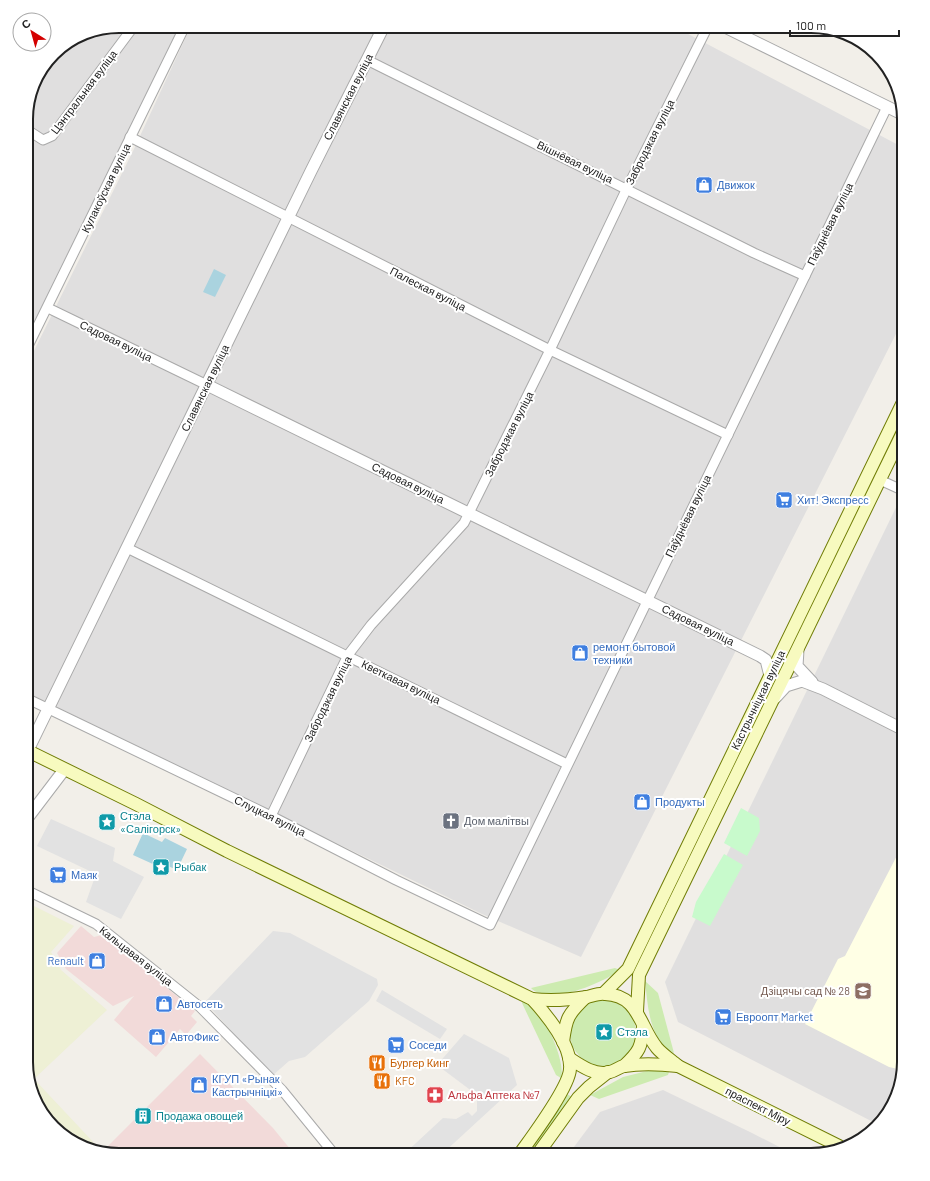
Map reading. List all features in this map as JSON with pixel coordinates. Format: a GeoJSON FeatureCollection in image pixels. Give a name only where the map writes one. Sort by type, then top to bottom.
{"type":"FeatureCollection","features":[{"type":"Feature","properties":{"kind":"main road","name":"Кастрычніцкая вуліца"},"geometry":{"type":"LineString","coordinates":[[604,993],[628,969],[897,414]]}},
{"type":"Feature","properties":{"kind":"main road","name":"Кастрычніцкая вуліца"},"geometry":{"type":"LineString","coordinates":[[637,1011],[639,975],[773,700],[800,640],[897,445]]}},
{"type":"Feature","properties":{"kind":"main road"},"geometry":{"type":"LineString","coordinates":[[33,753],[239,857],[532,999],[552,1001],[586,997],[604,993],[618,996],[629,1002],[637,1011],[643,1026],[657,1048],[678,1066]]}},
{"type":"Feature","properties":{"kind":"main road"},"geometry":{"type":"LineString","coordinates":[[563,1042],[566,1020],[573,1009],[586,997]]}},
{"type":"Feature","properties":{"kind":"main road"},"geometry":{"type":"LineString","coordinates":[[524,1148],[538,1130],[569,1079],[571,1068],[563,1042],[544,1013],[532,999]]}},
{"type":"Feature","properties":{"kind":"main road"},"geometry":{"type":"LineString","coordinates":[[624,1066],[638,1054],[643,1042],[643,1026]]}},
{"type":"Feature","properties":{"kind":"main road"},"geometry":{"type":"LineString","coordinates":[[569,1058],[585,1069],[594,1072],[608,1072]]}},
{"type":"Feature","properties":{"kind":"main road"},"geometry":{"type":"LineString","coordinates":[[542,1148],[588,1086],[608,1072],[624,1066],[651,1064],[678,1066]]}},
{"type":"Feature","properties":{"kind":"main road","name":"праспект Міру"},"geometry":{"type":"LineString","coordinates":[[678,1066],[835,1144]]}},
{"type":"Feature","properties":{"kind":"street","name":"Цэнтральная вуліца"},"geometry":{"type":"LineString","coordinates":[[33,134],[43,140],[52,136],[129,33]]}},
{"type":"Feature","properties":{"kind":"street","name":"Кулакоўская вуліца"},"geometry":{"type":"LineString","coordinates":[[33,337],[182,33]]}},
{"type":"Feature","properties":{"kind":"street","name":"Славянская вуліца"},"geometry":{"type":"LineString","coordinates":[[33,738],[380,33]]}},
{"type":"Feature","properties":{"kind":"street","name":"Забродзкая вуліца"},"geometry":{"type":"LineString","coordinates":[[271,816],[348,656],[371,625],[464,523],[550,350],[627,188],[704,33]]}},
{"type":"Feature","properties":{"kind":"street"},"geometry":{"type":"LineString","coordinates":[[737,33],[896,111]]}},
{"type":"Feature","properties":{"kind":"street","name":"Вішнёвая вуліца"},"geometry":{"type":"LineString","coordinates":[[367,60],[627,188],[754,253],[804,276]]}},
{"type":"Feature","properties":{"kind":"street","name":"Паўднёвая вуліца"},"geometry":{"type":"LineString","coordinates":[[490,925],[887,107]]}},
{"type":"Feature","properties":{"kind":"street","name":"Палеская вуліца"},"geometry":{"type":"LineString","coordinates":[[130,137],[550,350],[728,435]]}},
{"type":"Feature","properties":{"kind":"street","name":"Садовая вуліца"},"geometry":{"type":"LineString","coordinates":[[48,308],[469,512],[766,660]]}},
{"type":"Feature","properties":{"kind":"street"},"geometry":{"type":"LineString","coordinates":[[880,480],[897,488]]}},
{"type":"Feature","properties":{"kind":"street","name":"Кветкавая вуліца"},"geometry":{"type":"LineString","coordinates":[[127,548],[567,764]]}},
{"type":"Feature","properties":{"kind":"street"},"geometry":{"type":"LineString","coordinates":[[800,640],[797,666],[804,675],[823,689]]}},
{"type":"Feature","properties":{"kind":"street"},"geometry":{"type":"LineString","coordinates":[[770,676],[766,660],[782,652]]}},
{"type":"Feature","properties":{"kind":"street"},"geometry":{"type":"LineString","coordinates":[[773,700],[786,686],[802,681],[823,689],[897,726]]}},
{"type":"Feature","properties":{"kind":"street"},"geometry":{"type":"LineString","coordinates":[[33,701],[48,708]]}},
{"type":"Feature","properties":{"kind":"street","name":"Слуцкая вуліца"},"geometry":{"type":"LineString","coordinates":[[48,708],[271,816],[396,880],[490,925]]}},
{"type":"Feature","properties":{"kind":"street"},"geometry":{"type":"LineString","coordinates":[[33,811],[64,770]]}},
{"type":"Feature","properties":{"kind":"street","name":"Кальцавая вуліца"},"geometry":{"type":"LineString","coordinates":[[33,893],[96,924],[200,1007],[282,1090],[329,1148]]}},
{"type":"Feature","properties":{"kind":"shaded area"},"geometry":{"type":"Polygon","coordinates":[[[119,33],[179,33],[33,326],[33,114],[36,97],[42,81],[58,58],[71,48],[86,40],[103,35],[119,33]]]}},
{"type":"Feature","properties":{"kind":"shaded area"},"geometry":{"type":"Polygon","coordinates":[[[188,33],[686,33],[897,144],[897,332],[581,957],[482,914],[33,695],[33,353],[134,149],[188,33]]]}},
{"type":"Feature","properties":{"kind":"shaded area"},"geometry":{"type":"Polygon","coordinates":[[[897,505],[897,1062],[894,1084],[885,1105],[873,1122],[678,1022],[665,982],[897,505]]]}},
{"type":"Feature","properties":{"kind":"shaded area"},"geometry":{"type":"Polygon","coordinates":[[[51,819],[115,848],[113,861],[144,877],[121,919],[86,902],[96,874],[37,846],[51,819]]]}},
{"type":"Feature","properties":{"kind":"shaded area","name":"Дзіцячы сад № 28"},"geometry":{"type":"Polygon","coordinates":[[[897,856],[896,1069],[889,1067],[805,1024],[838,959],[845,956],[897,856]]]}},
{"type":"Feature","properties":{"kind":"shaded area"},"geometry":{"type":"Polygon","coordinates":[[[33,906],[74,926],[51,952],[61,970],[107,1010],[35,1078],[33,1062],[33,906]]]}},
{"type":"Feature","properties":{"kind":"shaded area"},"geometry":{"type":"Polygon","coordinates":[[[81,926],[94,937],[102,935],[195,1011],[191,1016],[197,1022],[186,1035],[180,1029],[156,1057],[114,1020],[134,996],[113,1006],[66,969],[57,953],[81,926]]]}},
{"type":"Feature","properties":{"kind":"shaded area"},"geometry":{"type":"Polygon","coordinates":[[[273,931],[290,933],[377,979],[378,985],[369,1001],[305,1057],[289,1061],[272,1076],[205,1002],[273,931]]]}},
{"type":"Feature","properties":{"kind":"shaded area"},"geometry":{"type":"Polygon","coordinates":[[[382,990],[447,1029],[440,1039],[376,1001],[382,990]]]}},
{"type":"Feature","properties":{"kind":"shaded area"},"geometry":{"type":"Polygon","coordinates":[[[464,1034],[509,1058],[517,1085],[449,1148],[411,1148],[443,1118],[456,1119],[468,1112],[472,1116],[477,1111],[477,1097],[473,1092],[437,1065],[464,1034]]]}},
{"type":"Feature","properties":{"kind":"shaded area","name":"КГУП «Рынак Кастрычніцкі»"},"geometry":{"type":"Polygon","coordinates":[[[200,1054],[273,1128],[289,1148],[119,1148],[107,1147],[200,1054]]]}},
{"type":"Feature","properties":{"kind":"shaded area"},"geometry":{"type":"Polygon","coordinates":[[[35,1080],[95,1144],[76,1136],[54,1119],[40,1095],[35,1080]]]}},
{"type":"Feature","properties":{"kind":"shaded area"},"geometry":{"type":"Polygon","coordinates":[[[663,1090],[781,1148],[573,1148],[600,1112],[663,1090]]]}},
{"type":"Feature","properties":{"kind":"green space"},"geometry":{"type":"Polygon","coordinates":[[[741,808],[759,818],[760,831],[747,856],[724,843],[741,808]]]}},
{"type":"Feature","properties":{"kind":"green space"},"geometry":{"type":"Polygon","coordinates":[[[724,854],[743,865],[710,926],[692,917],[696,902],[724,854]]]}},
{"type":"Feature","properties":{"kind":"green space"},"geometry":{"type":"Polygon","coordinates":[[[615,968],[620,970],[602,981],[576,991],[550,995],[539,993],[531,988],[615,968]]]}},
{"type":"Feature","properties":{"kind":"green space"},"geometry":{"type":"Polygon","coordinates":[[[645,981],[658,993],[674,1053],[659,1040],[651,1022],[645,981]]]}},
{"type":"Feature","properties":{"kind":"green space"},"geometry":{"type":"Polygon","coordinates":[[[523,999],[544,1022],[552,1036],[560,1059],[562,1073],[561,1078],[556,1075],[522,1003],[523,999]]]}},
{"type":"Feature","properties":{"kind":"green space"},"geometry":{"type":"Polygon","coordinates":[[[597,1000],[609,1000],[621,1005],[631,1015],[636,1027],[634,1046],[621,1061],[609,1066],[597,1066],[585,1061],[575,1051],[570,1039],[570,1027],[575,1015],[585,1005],[597,1000]]]}},
{"type":"Feature","properties":{"kind":"green space"},"geometry":{"type":"Polygon","coordinates":[[[659,1068],[669,1072],[668,1075],[599,1099],[590,1095],[623,1077],[659,1068]]]}},
{"type":"Feature","properties":{"kind":"green space"},"geometry":{"type":"Polygon","coordinates":[[[567,1094],[572,1097],[537,1148],[530,1148],[567,1094]]]}},
{"type":"Feature","properties":{"kind":"water"},"geometry":{"type":"Polygon","coordinates":[[[214,269],[226,275],[215,297],[203,292],[214,269]]]}},
{"type":"Feature","properties":{"kind":"water"},"geometry":{"type":"Polygon","coordinates":[[[143,833],[162,842],[165,838],[187,849],[177,870],[157,861],[155,865],[133,855],[143,833]]]}},
{"type":"Feature","properties":{"kind":"place","name":"Движок"},"geometry":{"type":"Point","coordinates":[704,185]}},
{"type":"Feature","properties":{"kind":"place","name":"Хит! Экспресс"},"geometry":{"type":"Point","coordinates":[784,500]}},
{"type":"Feature","properties":{"kind":"place","name":"ремонт бытовой техники"},"geometry":{"type":"Point","coordinates":[580,653]}},
{"type":"Feature","properties":{"kind":"place","name":"Продукты"},"geometry":{"type":"Point","coordinates":[642,802]}},
{"type":"Feature","properties":{"kind":"place","name":"Дом малітвы"},"geometry":{"type":"Point","coordinates":[451,821]}},
{"type":"Feature","properties":{"kind":"place","name":"Стэла «Салігорск»"},"geometry":{"type":"Point","coordinates":[107,822]}},
{"type":"Feature","properties":{"kind":"place","name":"Рыбак"},"geometry":{"type":"Point","coordinates":[161,867]}},
{"type":"Feature","properties":{"kind":"place","name":"Маяк"},"geometry":{"type":"Point","coordinates":[58,875]}},
{"type":"Feature","properties":{"kind":"place","name":"Renault"},"geometry":{"type":"Point","coordinates":[97,961]}},
{"type":"Feature","properties":{"kind":"place","name":"Дзіцячы сад № 28"},"geometry":{"type":"Point","coordinates":[863,991]}},
{"type":"Feature","properties":{"kind":"place","name":"Автосеть"},"geometry":{"type":"Point","coordinates":[164,1004]}},
{"type":"Feature","properties":{"kind":"place","name":"Евроопт Market"},"geometry":{"type":"Point","coordinates":[723,1017]}},
{"type":"Feature","properties":{"kind":"place","name":"Стэла"},"geometry":{"type":"Point","coordinates":[604,1032]}},
{"type":"Feature","properties":{"kind":"place","name":"АвтоФикс"},"geometry":{"type":"Point","coordinates":[157,1037]}},
{"type":"Feature","properties":{"kind":"place","name":"Соседи"},"geometry":{"type":"Point","coordinates":[396,1045]}},
{"type":"Feature","properties":{"kind":"place","name":"Бургер Кинг"},"geometry":{"type":"Point","coordinates":[377,1063]}},
{"type":"Feature","properties":{"kind":"place","name":"KFC"},"geometry":{"type":"Point","coordinates":[382,1081]}},
{"type":"Feature","properties":{"kind":"place","name":"КГУП «Рынак Кастрычніцкі»"},"geometry":{"type":"Point","coordinates":[199,1085]}},
{"type":"Feature","properties":{"kind":"place","name":"Альфа Аптека №7"},"geometry":{"type":"Point","coordinates":[435,1095]}},
{"type":"Feature","properties":{"kind":"place","name":"Продажа овощей"},"geometry":{"type":"Point","coordinates":[143,1116]}}]}
